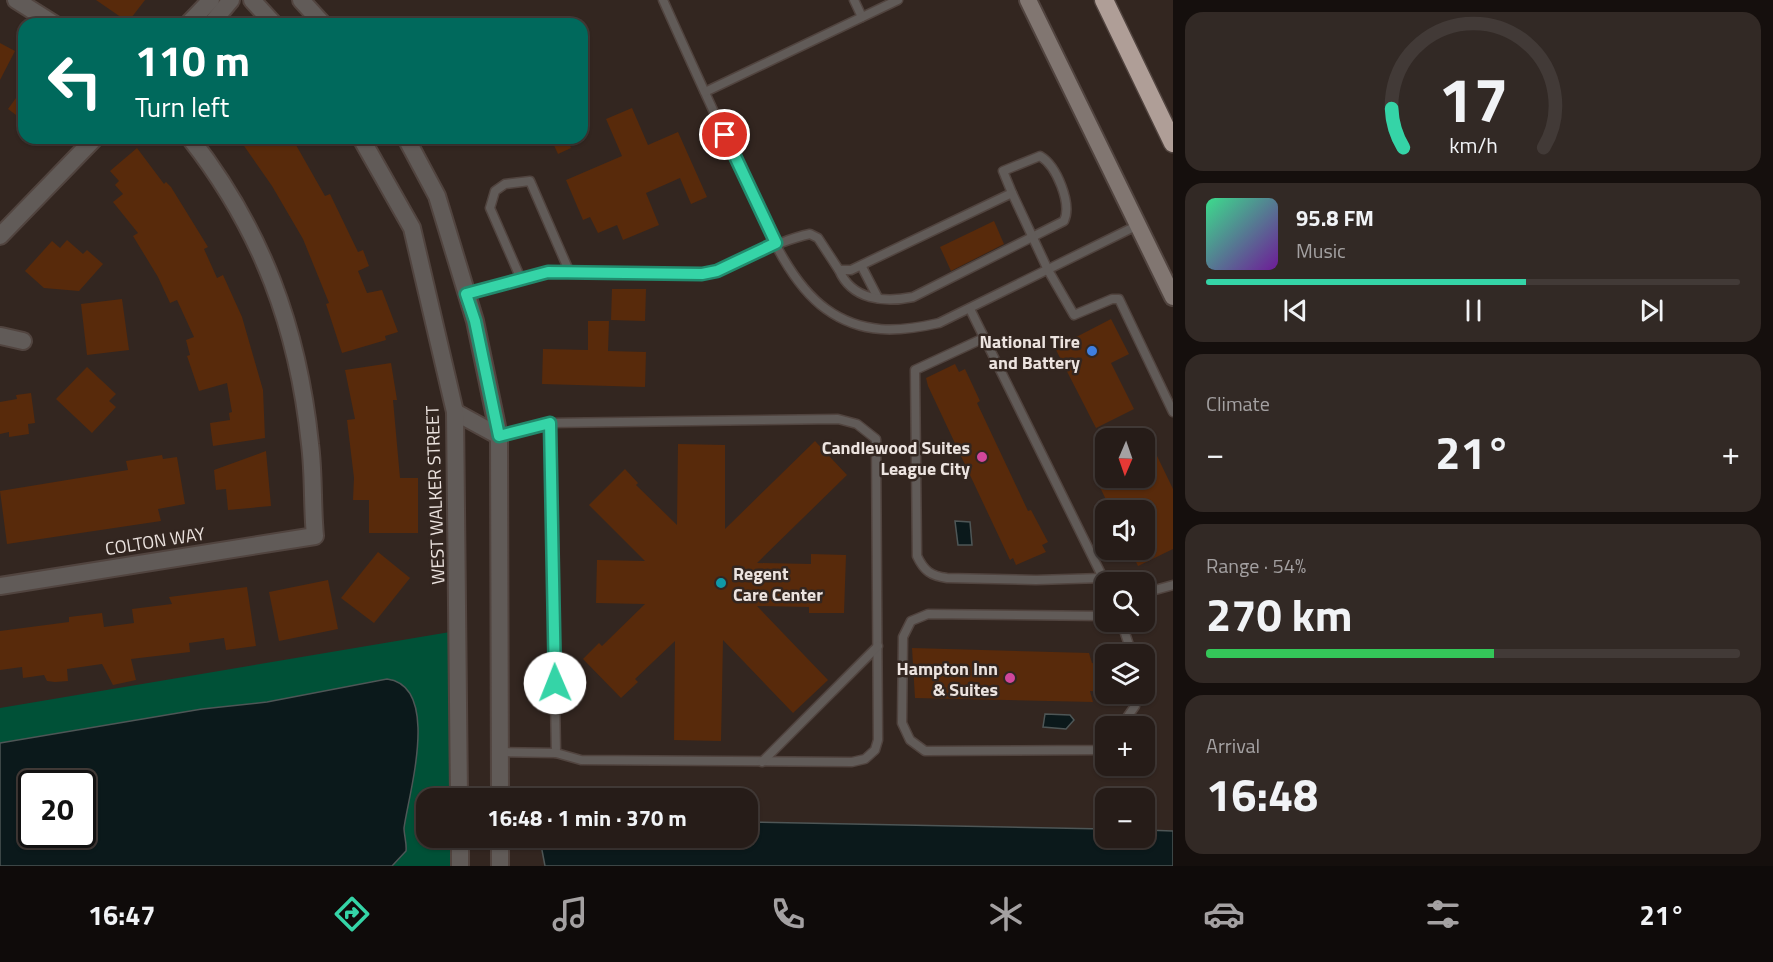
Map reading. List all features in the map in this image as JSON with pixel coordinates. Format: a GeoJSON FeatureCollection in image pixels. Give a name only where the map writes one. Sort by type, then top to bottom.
{"type":"FeatureCollection","features":[{"type":"Feature","properties":{"kind":"highway"},"geometry":{"type":"LineString","coordinates":[[1104,0],[1173,143]]}},
{"type":"Feature","properties":{"kind":"main road"},"geometry":{"type":"LineString","coordinates":[[1028,0],[1173,297]]}},
{"type":"Feature","properties":{"kind":"street"},"geometry":{"type":"LineString","coordinates":[[16,0],[44,18]]}},
{"type":"Feature","properties":{"kind":"street"},"geometry":{"type":"LineString","coordinates":[[194,18],[211,0]]}},
{"type":"Feature","properties":{"kind":"street"},"geometry":{"type":"LineString","coordinates":[[216,18],[231,0]]}},
{"type":"Feature","properties":{"kind":"street"},"geometry":{"type":"LineString","coordinates":[[252,0],[268,18]]}},
{"type":"Feature","properties":{"kind":"street"},"geometry":{"type":"LineString","coordinates":[[301,0],[318,18]]}},
{"type":"Feature","properties":{"kind":"street"},"geometry":{"type":"LineString","coordinates":[[0,236],[89,144]]}},
{"type":"Feature","properties":{"kind":"street","name":"COLTON WAY"},"geometry":{"type":"LineString","coordinates":[[0,585],[315,536],[306,407],[287,319],[252,230],[215,171],[195,144]]}},
{"type":"Feature","properties":{"kind":"street","name":"WEST WALKER STREET"},"geometry":{"type":"LineString","coordinates":[[364,144],[412,228],[455,412],[459,788]]}},
{"type":"Feature","properties":{"kind":"street"},"geometry":{"type":"LineString","coordinates":[[409,144],[436,196],[475,321],[499,436],[500,788]]}},
{"type":"Feature","properties":{"kind":"street"},"geometry":{"type":"LineString","coordinates":[[0,334],[23,341]]}},
{"type":"Feature","properties":{"kind":"street"},"geometry":{"type":"LineString","coordinates":[[455,412],[499,436]]}},
{"type":"Feature","properties":{"kind":"street"},"geometry":{"type":"LineString","coordinates":[[460,848],[460,866]]}},
{"type":"Feature","properties":{"kind":"street"},"geometry":{"type":"LineString","coordinates":[[500,848],[500,866]]}},
{"type":"Feature","properties":{"kind":"lane"},"geometry":{"type":"LineString","coordinates":[[663,0],[776,243],[804,291],[827,310],[861,327],[904,330],[939,323],[1138,225]]}},
{"type":"Feature","properties":{"kind":"lane"},"geometry":{"type":"LineString","coordinates":[[854,0],[862,17]]}},
{"type":"Feature","properties":{"kind":"lane"},"geometry":{"type":"LineString","coordinates":[[705,92],[898,0]]}},
{"type":"Feature","properties":{"kind":"lane"},"geometry":{"type":"LineString","coordinates":[[466,294],[548,272],[702,274],[717,271],[776,243],[810,234],[818,238],[845,283],[865,296],[913,297],[1033,237],[1064,221],[1068,212],[1067,202],[1049,161],[1040,156],[1003,171],[1012,193],[1033,237],[1048,270],[1074,315],[1112,299],[1119,299],[1173,412]]}},
{"type":"Feature","properties":{"kind":"lane"},"geometry":{"type":"LineString","coordinates":[[521,279],[490,208],[495,191],[505,184],[530,181],[570,273]]}},
{"type":"Feature","properties":{"kind":"lane"},"geometry":{"type":"LineString","coordinates":[[839,270],[862,267],[1012,193]]}},
{"type":"Feature","properties":{"kind":"lane"},"geometry":{"type":"LineString","coordinates":[[862,267],[878,298]]}},
{"type":"Feature","properties":{"kind":"lane"},"geometry":{"type":"LineString","coordinates":[[970,309],[1100,572]]}},
{"type":"Feature","properties":{"kind":"lane"},"geometry":{"type":"LineString","coordinates":[[984,338],[915,370],[913,384],[917,556],[922,568],[933,577],[1095,581]]}},
{"type":"Feature","properties":{"kind":"lane"},"geometry":{"type":"LineString","coordinates":[[499,436],[550,423],[838,419],[858,424],[876,439],[878,646],[878,740],[875,750],[865,759],[852,762],[581,760],[556,753],[500,752]]}},
{"type":"Feature","properties":{"kind":"lane"},"geometry":{"type":"LineString","coordinates":[[550,423],[556,753]]}},
{"type":"Feature","properties":{"kind":"lane"},"geometry":{"type":"LineString","coordinates":[[1155,590],[1173,585]]}},
{"type":"Feature","properties":{"kind":"lane"},"geometry":{"type":"LineString","coordinates":[[1095,616],[928,614],[911,621],[903,637],[903,723],[910,740],[925,751],[1095,750]]}},
{"type":"Feature","properties":{"kind":"lane"},"geometry":{"type":"LineString","coordinates":[[762,762],[878,646]]}},
{"type":"Feature","properties":{"kind":"green space"},"geometry":{"type":"Polygon","coordinates":[[[450,632],[452,788],[416,788],[416,848],[453,848],[453,866],[0,866],[0,708],[450,632]]]}},
{"type":"Feature","properties":{"kind":"shaded area"},"geometry":{"type":"Polygon","coordinates":[[[955,521],[970,522],[972,545],[958,545],[955,521]]]}},
{"type":"Feature","properties":{"kind":"shaded area"},"geometry":{"type":"Polygon","coordinates":[[[387,679],[404,686],[413,701],[418,721],[415,769],[404,828],[406,851],[392,866],[0,866],[0,743],[202,709],[267,702],[387,679]]]}},
{"type":"Feature","properties":{"kind":"shaded area"},"geometry":{"type":"Polygon","coordinates":[[[1045,714],[1070,715],[1074,720],[1066,729],[1043,727],[1045,714]]]}},
{"type":"Feature","properties":{"kind":"shaded area"},"geometry":{"type":"Polygon","coordinates":[[[758,822],[1095,829],[1095,848],[1155,848],[1155,830],[1173,831],[1173,866],[545,866],[542,848],[758,848],[758,822]]]}},
{"type":"Feature","properties":{"kind":"building"},"geometry":{"type":"Polygon","coordinates":[[[96,0],[145,0],[131,18],[122,18],[96,0]]]}},
{"type":"Feature","properties":{"kind":"building"},"geometry":{"type":"Polygon","coordinates":[[[0,43],[15,51],[0,80],[0,43]]]}},
{"type":"Feature","properties":{"kind":"building"},"geometry":{"type":"Polygon","coordinates":[[[18,95],[18,116],[8,109],[18,95]]]}},
{"type":"Feature","properties":{"kind":"building"},"geometry":{"type":"Polygon","coordinates":[[[632,108],[648,145],[678,132],[707,197],[691,204],[680,178],[646,193],[659,225],[623,240],[617,225],[598,233],[590,217],[583,220],[566,180],[622,156],[606,119],[632,108]]]}},
{"type":"Feature","properties":{"kind":"building"},"geometry":{"type":"Polygon","coordinates":[[[243,144],[295,144],[325,196],[330,194],[358,252],[363,250],[369,266],[358,271],[367,293],[382,290],[398,332],[385,336],[386,340],[342,353],[326,304],[329,303],[303,239],[272,186],[243,144]]]}},
{"type":"Feature","properties":{"kind":"building"},"geometry":{"type":"Polygon","coordinates":[[[553,144],[569,144],[571,148],[558,154],[553,144]]]}},
{"type":"Feature","properties":{"kind":"building"},"geometry":{"type":"Polygon","coordinates":[[[137,148],[164,184],[166,182],[171,187],[208,247],[204,249],[217,278],[223,275],[242,317],[263,390],[265,438],[213,446],[210,423],[230,420],[229,413],[232,412],[227,383],[199,391],[187,356],[190,355],[186,340],[194,337],[177,300],[170,303],[158,277],[133,236],[138,233],[113,202],[123,194],[115,185],[119,181],[110,171],[137,148]]]}},
{"type":"Feature","properties":{"kind":"building"},"geometry":{"type":"Polygon","coordinates":[[[994,221],[1004,244],[951,271],[940,247],[994,221]]]}},
{"type":"Feature","properties":{"kind":"building"},"geometry":{"type":"Polygon","coordinates":[[[67,240],[83,254],[87,250],[103,264],[79,291],[44,288],[25,271],[52,241],[60,248],[67,240]]]}},
{"type":"Feature","properties":{"kind":"building"},"geometry":{"type":"Polygon","coordinates":[[[612,289],[646,289],[645,321],[611,320],[612,289]]]}},
{"type":"Feature","properties":{"kind":"building"},"geometry":{"type":"Polygon","coordinates":[[[122,299],[129,350],[87,355],[81,304],[122,299]]]}},
{"type":"Feature","properties":{"kind":"building"},"geometry":{"type":"Polygon","coordinates":[[[1111,319],[1129,354],[1111,363],[1134,409],[1096,428],[1055,348],[1111,319]]]}},
{"type":"Feature","properties":{"kind":"building"},"geometry":{"type":"Polygon","coordinates":[[[588,321],[609,321],[608,351],[646,352],[645,387],[542,384],[543,349],[588,350],[588,321]]]}},
{"type":"Feature","properties":{"kind":"building"},"geometry":{"type":"Polygon","coordinates":[[[391,363],[397,400],[393,400],[400,478],[418,478],[418,533],[369,533],[369,500],[353,500],[354,478],[347,420],[355,419],[345,370],[391,363]]]}},
{"type":"Feature","properties":{"kind":"building","name":"Candlewood Suites League City"},"geometry":{"type":"Polygon","coordinates":[[[955,364],[959,372],[965,369],[980,401],[977,403],[1028,511],[1031,510],[1048,542],[1042,545],[1046,552],[1016,565],[1013,558],[1010,560],[928,386],[926,378],[955,364]]]}},
{"type":"Feature","properties":{"kind":"building"},"geometry":{"type":"Polygon","coordinates":[[[87,367],[116,394],[109,401],[116,407],[92,433],[56,399],[87,367]]]}},
{"type":"Feature","properties":{"kind":"building"},"geometry":{"type":"Polygon","coordinates":[[[31,393],[35,423],[28,424],[29,434],[9,437],[9,432],[0,434],[0,402],[17,399],[16,395],[31,393]]]}},
{"type":"Feature","properties":{"kind":"building","name":"Regent Care Center"},"geometry":{"type":"Polygon","coordinates":[[[815,441],[847,475],[757,563],[811,564],[811,554],[846,555],[844,613],[809,613],[809,607],[757,606],[828,680],[793,713],[723,640],[721,741],[674,740],[675,641],[635,679],[638,682],[621,698],[583,659],[599,643],[602,646],[645,604],[596,603],[597,560],[645,561],[589,505],[625,469],[638,483],[636,485],[677,525],[678,444],[725,445],[725,529],[815,441]]]}},
{"type":"Feature","properties":{"kind":"building"},"geometry":{"type":"Polygon","coordinates":[[[266,451],[271,506],[228,510],[226,489],[216,490],[214,470],[266,451]]]}},
{"type":"Feature","properties":{"kind":"building"},"geometry":{"type":"Polygon","coordinates":[[[1155,452],[1173,489],[1173,549],[1155,558],[1155,500],[1106,500],[1100,488],[1155,488],[1155,452]]]}},
{"type":"Feature","properties":{"kind":"building"},"geometry":{"type":"Polygon","coordinates":[[[162,455],[163,459],[177,457],[185,504],[158,509],[161,521],[7,544],[0,491],[128,470],[126,461],[162,455]]]}},
{"type":"Feature","properties":{"kind":"building"},"geometry":{"type":"Polygon","coordinates":[[[378,552],[410,578],[374,623],[341,598],[378,552]]]}},
{"type":"Feature","properties":{"kind":"building"},"geometry":{"type":"Polygon","coordinates":[[[1135,560],[1150,560],[1138,566],[1135,560]]]}},
{"type":"Feature","properties":{"kind":"building"},"geometry":{"type":"Polygon","coordinates":[[[328,580],[338,629],[279,641],[269,592],[328,580]]]}},
{"type":"Feature","properties":{"kind":"building"},"geometry":{"type":"Polygon","coordinates":[[[247,587],[256,646],[226,650],[224,638],[189,643],[190,652],[131,659],[136,680],[113,685],[102,664],[67,669],[68,681],[55,682],[47,681],[44,675],[23,678],[22,667],[0,670],[0,631],[69,622],[69,617],[102,613],[104,627],[134,623],[132,609],[172,604],[169,597],[247,587]]]}},
{"type":"Feature","properties":{"kind":"building","name":"Hampton Inn & Suites"},"geometry":{"type":"Polygon","coordinates":[[[912,648],[1089,653],[1092,663],[1095,663],[1095,691],[1090,691],[1093,702],[915,698],[912,648]]]}},
{"type":"Feature","properties":{"kind":"place","name":"National Tire and Battery"},"geometry":{"type":"Point","coordinates":[1092,351]}},
{"type":"Feature","properties":{"kind":"place","name":"Candlewood Suites League City"},"geometry":{"type":"Point","coordinates":[982,457]}},
{"type":"Feature","properties":{"kind":"place","name":"Regent Care Center"},"geometry":{"type":"Point","coordinates":[721,583]}},
{"type":"Feature","properties":{"kind":"place","name":"Hampton Inn & Suites"},"geometry":{"type":"Point","coordinates":[1010,678]}},
{"type":"Feature","properties":{"kind":"route"},"geometry":{"type":"LineString","coordinates":[[555,683],[550,423],[499,436],[475,321],[466,294],[548,272],[702,274],[717,271],[776,243],[725,135]]}}]}
